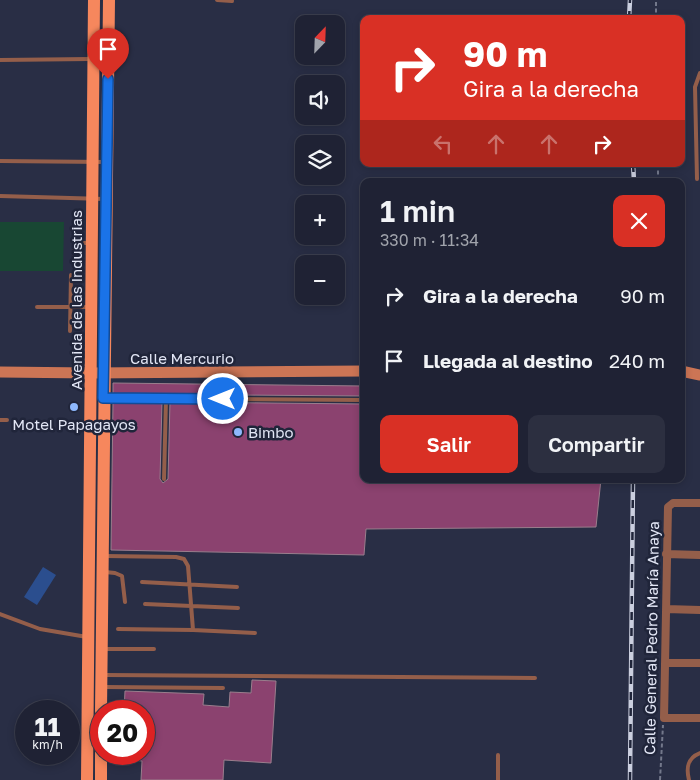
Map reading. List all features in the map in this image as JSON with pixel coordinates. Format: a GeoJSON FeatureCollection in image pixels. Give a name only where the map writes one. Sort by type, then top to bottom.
{"type":"FeatureCollection","features":[{"type":"Feature","properties":{"kind":"main road","name":"Avenida de las Industrias"},"geometry":{"type":"LineString","coordinates":[[87,780],[88,637],[98,414],[103,398],[98,373],[92,307],[94,0]]}},
{"type":"Feature","properties":{"kind":"main road","name":"Avenida de las Industrias"},"geometry":{"type":"LineString","coordinates":[[101,700],[102,556],[98,373],[107,199],[109,0]]}},
{"type":"Feature","properties":{"kind":"main road"},"geometry":{"type":"LineString","coordinates":[[94,41],[108,42]]}},
{"type":"Feature","properties":{"kind":"main road","name":"Calle Mercurio"},"geometry":{"type":"LineString","coordinates":[[0,372],[360,371]]}},
{"type":"Feature","properties":{"kind":"main road"},"geometry":{"type":"LineString","coordinates":[[685,372],[700,374]]}},
{"type":"Feature","properties":{"kind":"main road"},"geometry":{"type":"LineString","coordinates":[[88,659],[102,654]]}},
{"type":"Feature","properties":{"kind":"main road"},"geometry":{"type":"LineString","coordinates":[[101,765],[101,780]]}},
{"type":"Feature","properties":{"kind":"street","name":"Calle General Pedro María Anaya"},"geometry":{"type":"LineString","coordinates":[[664,718],[668,507],[677,503],[700,503]]}},
{"type":"Feature","properties":{"kind":"street"},"geometry":{"type":"LineString","coordinates":[[666,554],[700,555]]}},
{"type":"Feature","properties":{"kind":"street"},"geometry":{"type":"LineString","coordinates":[[666,609],[700,610]]}},
{"type":"Feature","properties":{"kind":"street"},"geometry":{"type":"LineString","coordinates":[[665,663],[700,663]]}},
{"type":"Feature","properties":{"kind":"street"},"geometry":{"type":"LineString","coordinates":[[664,718],[700,718]]}},
{"type":"Feature","properties":{"kind":"lane"},"geometry":{"type":"LineString","coordinates":[[216,0],[232,1]]}},
{"type":"Feature","properties":{"kind":"lane"},"geometry":{"type":"LineString","coordinates":[[0,60],[94,59]]}},
{"type":"Feature","properties":{"kind":"lane"},"geometry":{"type":"LineString","coordinates":[[697,179],[695,87],[700,73]]}},
{"type":"Feature","properties":{"kind":"lane"},"geometry":{"type":"LineString","coordinates":[[0,161],[107,162]]}},
{"type":"Feature","properties":{"kind":"lane"},"geometry":{"type":"LineString","coordinates":[[0,196],[107,199]]}},
{"type":"Feature","properties":{"kind":"lane"},"geometry":{"type":"LineString","coordinates":[[74,262],[75,227]]}},
{"type":"Feature","properties":{"kind":"lane"},"geometry":{"type":"LineString","coordinates":[[75,243],[93,242]]}},
{"type":"Feature","properties":{"kind":"lane"},"geometry":{"type":"LineString","coordinates":[[70,331],[71,275]]}},
{"type":"Feature","properties":{"kind":"lane"},"geometry":{"type":"LineString","coordinates":[[37,307],[92,307]]}},
{"type":"Feature","properties":{"kind":"lane"},"geometry":{"type":"LineString","coordinates":[[103,398],[360,400]]}},
{"type":"Feature","properties":{"kind":"lane"},"geometry":{"type":"LineString","coordinates":[[164,479],[166,398]]}},
{"type":"Feature","properties":{"kind":"lane"},"geometry":{"type":"LineString","coordinates":[[0,420],[7,420]]}},
{"type":"Feature","properties":{"kind":"lane"},"geometry":{"type":"LineString","coordinates":[[102,556],[180,557],[188,564],[193,630]]}},
{"type":"Feature","properties":{"kind":"lane"},"geometry":{"type":"LineString","coordinates":[[102,572],[115,573],[122,576],[125,602]]}},
{"type":"Feature","properties":{"kind":"lane"},"geometry":{"type":"LineString","coordinates":[[142,582],[237,587]]}},
{"type":"Feature","properties":{"kind":"lane"},"geometry":{"type":"LineString","coordinates":[[145,604],[238,608]]}},
{"type":"Feature","properties":{"kind":"lane"},"geometry":{"type":"LineString","coordinates":[[0,614],[40,629],[88,637]]}},
{"type":"Feature","properties":{"kind":"lane"},"geometry":{"type":"LineString","coordinates":[[118,629],[256,633]]}},
{"type":"Feature","properties":{"kind":"lane"},"geometry":{"type":"LineString","coordinates":[[102,654],[154,649]]}},
{"type":"Feature","properties":{"kind":"lane"},"geometry":{"type":"LineString","coordinates":[[101,681],[535,678]]}},
{"type":"Feature","properties":{"kind":"lane"},"geometry":{"type":"LineString","coordinates":[[101,681],[223,688]]}},
{"type":"Feature","properties":{"kind":"lane"},"geometry":{"type":"LineString","coordinates":[[689,780],[687,766],[691,758],[700,753]]}},
{"type":"Feature","properties":{"kind":"lane"},"geometry":{"type":"LineString","coordinates":[[498,754],[498,780]]}},
{"type":"Feature","properties":{"kind":"path"},"geometry":{"type":"LineString","coordinates":[[656,0],[656,15]]}},
{"type":"Feature","properties":{"kind":"path","name":"Calle General Pedro María Anaya"},"geometry":{"type":"LineString","coordinates":[[660,780],[664,718]]}},
{"type":"Feature","properties":{"kind":"green space"},"geometry":{"type":"Polygon","coordinates":[[[0,222],[64,222],[63,271],[0,271],[0,222]]]}},
{"type":"Feature","properties":{"kind":"water"},"geometry":{"type":"Polygon","coordinates":[[[43,567],[56,575],[37,605],[24,597],[43,567]]]}},
{"type":"Feature","properties":{"kind":"building"},"geometry":{"type":"Polygon","coordinates":[[[113,383],[360,386],[360,396],[113,394],[113,383]]]}},
{"type":"Feature","properties":{"kind":"building","name":"Bimbo"},"geometry":{"type":"Polygon","coordinates":[[[113,402],[162,402],[160,479],[163,483],[168,479],[170,402],[360,404],[360,483],[601,483],[596,527],[366,529],[364,555],[111,550],[113,402]]]}},
{"type":"Feature","properties":{"kind":"building"},"geometry":{"type":"Polygon","coordinates":[[[252,680],[276,681],[271,763],[224,760],[223,780],[141,780],[142,765],[155,765],[155,700],[125,700],[125,691],[204,694],[203,705],[229,707],[230,692],[251,693],[252,680]]]}},
{"type":"Feature","properties":{"kind":"railway"},"geometry":{"type":"LineString","coordinates":[[629,15],[630,0]]}},
{"type":"Feature","properties":{"kind":"railway"},"geometry":{"type":"LineString","coordinates":[[633,167],[634,178]]}},
{"type":"Feature","properties":{"kind":"railway"},"geometry":{"type":"LineString","coordinates":[[630,780],[633,483]]}},
{"type":"Feature","properties":{"kind":"place","name":"Motel Papagayos"},"geometry":{"type":"Point","coordinates":[74,407]}},
{"type":"Feature","properties":{"kind":"place","name":"Bimbo"},"geometry":{"type":"Point","coordinates":[238,432]}},
{"type":"Feature","properties":{"kind":"route"},"geometry":{"type":"LineString","coordinates":[[108,79],[103,398],[223,399]]}}]}
